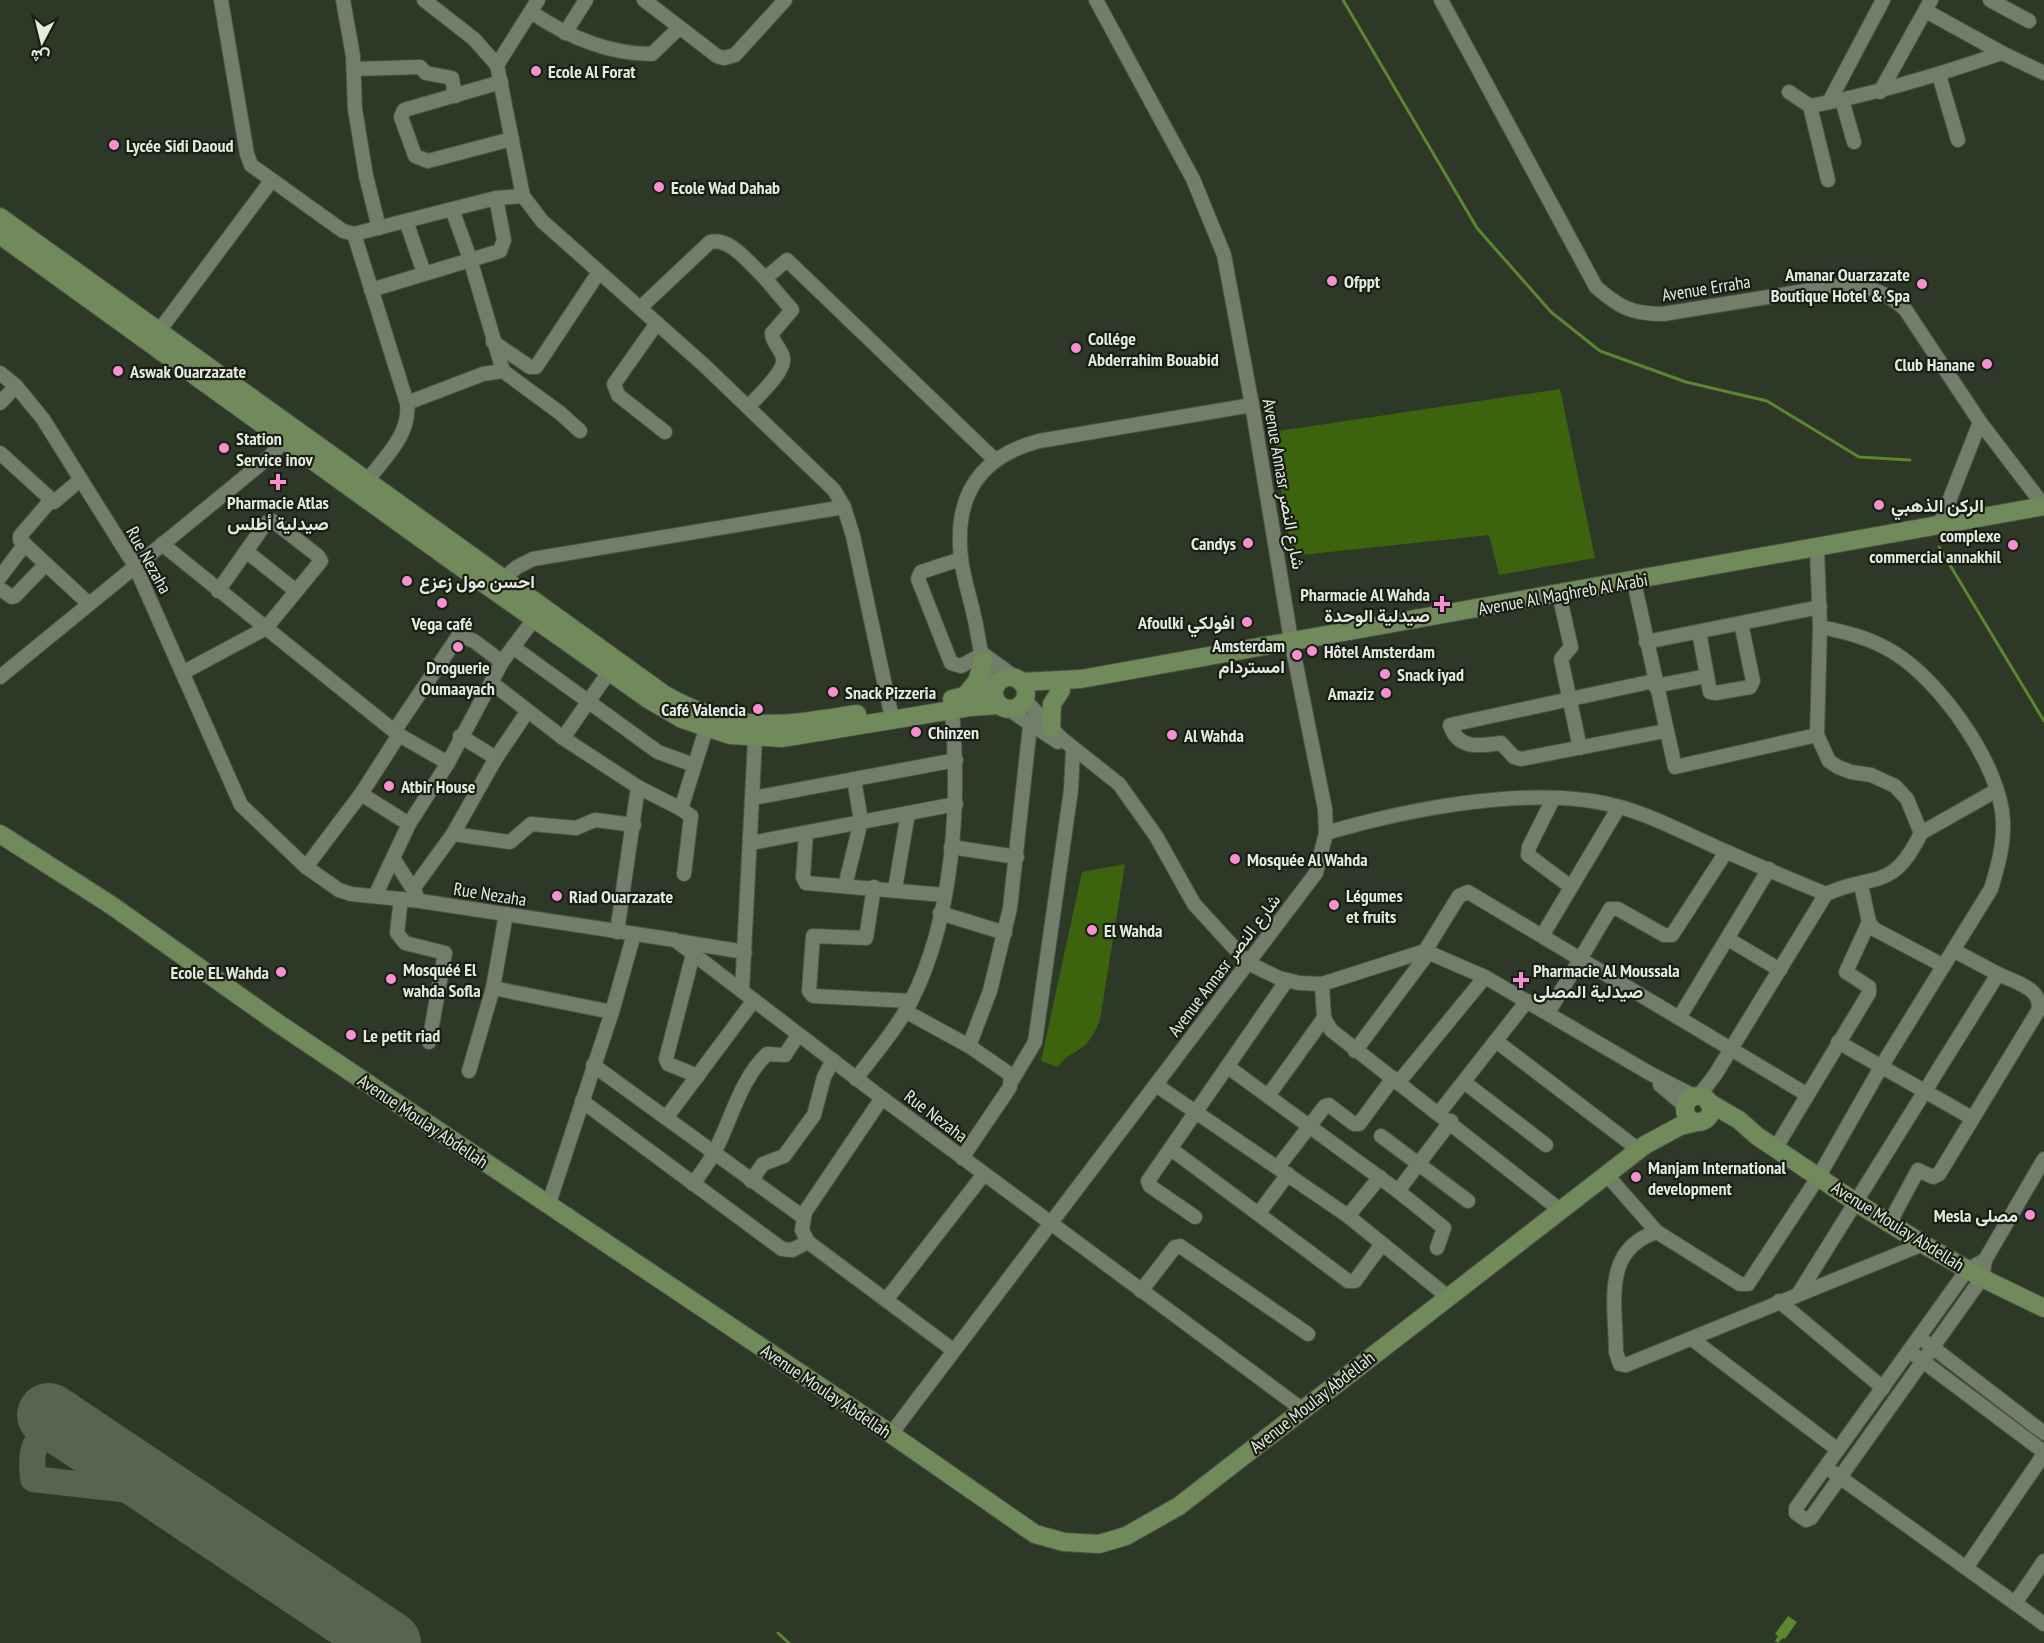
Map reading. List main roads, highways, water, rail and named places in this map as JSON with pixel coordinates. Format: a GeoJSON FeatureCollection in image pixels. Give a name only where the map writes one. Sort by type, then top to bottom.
{"type":"FeatureCollection","features":[{"type":"Feature","properties":{"kind":"main road"},"geometry":{"type":"LineString","coordinates":[[0,217],[155,336],[535,613],[609,672],[659,707],[706,729],[755,739],[810,735],[952,710],[999,697]]}},
{"type":"Feature","properties":{"kind":"main road"},"geometry":{"type":"LineString","coordinates":[[0,235],[155,336]]}},
{"type":"Feature","properties":{"kind":"main road"},"geometry":{"type":"LineString","coordinates":[[291,434],[367,481],[503,579],[535,613],[665,696],[698,712],[725,721],[778,725],[964,696],[999,697],[1018,706],[1022,689],[1001,679],[999,697]]}},
{"type":"Feature","properties":{"kind":"main road","name":"Avenue Al Maghreb Al Arabi"},"geometry":{"type":"LineString","coordinates":[[1022,689],[1291,640],[1634,582],[2044,506]]}},
{"type":"Feature","properties":{"kind":"main road"},"geometry":{"type":"LineString","coordinates":[[964,696],[977,681],[983,658]]}},
{"type":"Feature","properties":{"kind":"main road","name":"Avenue Al Maghreb Al Arabi"},"geometry":{"type":"LineString","coordinates":[[1022,689],[1061,690],[1081,679]]}},
{"type":"Feature","properties":{"kind":"main road"},"geometry":{"type":"LineString","coordinates":[[1051,728],[1052,704],[1061,690]]}},
{"type":"Feature","properties":{"kind":"main road","name":"Avenue Moulay Abdellah"},"geometry":{"type":"LineString","coordinates":[[0,834],[111,905],[279,1024],[891,1434],[1035,1534],[1064,1542],[1099,1544],[1126,1536],[1179,1506],[1606,1174],[1642,1147],[1680,1126],[1697,1107],[1757,1137],[1923,1244],[1975,1274],[2044,1308]]}},
{"type":"Feature","properties":{"kind":"waterway"},"geometry":{"type":"LineString","coordinates":[[1343,0],[1477,228],[1551,312],[1600,351],[1686,382],[1767,401],[1859,457],[1910,460]]}},
{"type":"Feature","properties":{"kind":"waterway"},"geometry":{"type":"LineString","coordinates":[[1939,547],[2044,721]]}},
{"type":"Feature","properties":{"kind":"waterway"},"geometry":{"type":"LineString","coordinates":[[778,1633],[789,1643]]}},
{"type":"Feature","properties":{"kind":"place","name":"Ecole Al Forat"},"geometry":{"type":"Point","coordinates":[536,71]}},
{"type":"Feature","properties":{"kind":"place","name":"Lycée Sidi Daoud"},"geometry":{"type":"Point","coordinates":[114,145]}},
{"type":"Feature","properties":{"kind":"place","name":"Ecole Wad Dahab"},"geometry":{"type":"Point","coordinates":[659,187]}},
{"type":"Feature","properties":{"kind":"place","name":"Ofppt"},"geometry":{"type":"Point","coordinates":[1332,281]}},
{"type":"Feature","properties":{"kind":"place","name":"Amanar Ouarzazate Boutique Hotel & Spa"},"geometry":{"type":"Point","coordinates":[1922,284]}},
{"type":"Feature","properties":{"kind":"place","name":"Collége Abderrahim Bouabid"},"geometry":{"type":"Point","coordinates":[1076,348]}},
{"type":"Feature","properties":{"kind":"place","name":"Club Hanane"},"geometry":{"type":"Point","coordinates":[1987,364]}},
{"type":"Feature","properties":{"kind":"place","name":"Aswak Ouarzazate"},"geometry":{"type":"Point","coordinates":[118,371]}},
{"type":"Feature","properties":{"kind":"place","name":"Station Service inov"},"geometry":{"type":"Point","coordinates":[224,448]}},
{"type":"Feature","properties":{"kind":"place","name":"Pharmacie Atlas صيدلية أطلس"},"geometry":{"type":"Point","coordinates":[278,482]}},
{"type":"Feature","properties":{"kind":"place","name":"الركن الذهبي"},"geometry":{"type":"Point","coordinates":[1879,505]}},
{"type":"Feature","properties":{"kind":"place","name":"Candys"},"geometry":{"type":"Point","coordinates":[1248,543]}},
{"type":"Feature","properties":{"kind":"place","name":"complexe commercial annakhil"},"geometry":{"type":"Point","coordinates":[2013,545]}},
{"type":"Feature","properties":{"kind":"place","name":"احسن مول زعزع"},"geometry":{"type":"Point","coordinates":[407,581]}},
{"type":"Feature","properties":{"kind":"place","name":"Vega café"},"geometry":{"type":"Point","coordinates":[442,603]}},
{"type":"Feature","properties":{"kind":"place","name":"Pharmacie Al Wahda صيدلية الوحدة"},"geometry":{"type":"Point","coordinates":[1442,604]}},
{"type":"Feature","properties":{"kind":"place","name":"Afoulki افولكي"},"geometry":{"type":"Point","coordinates":[1247,622]}},
{"type":"Feature","properties":{"kind":"place","name":"Droguerie Oumaayach"},"geometry":{"type":"Point","coordinates":[458,647]}},
{"type":"Feature","properties":{"kind":"place","name":"Hôtel Amsterdam"},"geometry":{"type":"Point","coordinates":[1312,651]}},
{"type":"Feature","properties":{"kind":"place","name":"Amsterdam امستردام"},"geometry":{"type":"Point","coordinates":[1297,655]}},
{"type":"Feature","properties":{"kind":"place","name":"Snack iyad"},"geometry":{"type":"Point","coordinates":[1385,674]}},
{"type":"Feature","properties":{"kind":"place","name":"Snack Pizzeria"},"geometry":{"type":"Point","coordinates":[833,692]}},
{"type":"Feature","properties":{"kind":"place","name":"Amaziz"},"geometry":{"type":"Point","coordinates":[1386,693]}},
{"type":"Feature","properties":{"kind":"place","name":"Café Valencia"},"geometry":{"type":"Point","coordinates":[758,709]}},
{"type":"Feature","properties":{"kind":"place","name":"Chinzen"},"geometry":{"type":"Point","coordinates":[916,732]}},
{"type":"Feature","properties":{"kind":"place","name":"Al Wahda"},"geometry":{"type":"Point","coordinates":[1172,735]}},
{"type":"Feature","properties":{"kind":"place","name":"Atbir House"},"geometry":{"type":"Point","coordinates":[389,786]}},
{"type":"Feature","properties":{"kind":"place","name":"Mosquée Al Wahda"},"geometry":{"type":"Point","coordinates":[1235,859]}},
{"type":"Feature","properties":{"kind":"place","name":"Riad Ouarzazate"},"geometry":{"type":"Point","coordinates":[557,896]}},
{"type":"Feature","properties":{"kind":"place","name":"Légumes et fruits"},"geometry":{"type":"Point","coordinates":[1334,905]}},
{"type":"Feature","properties":{"kind":"place","name":"El Wahda"},"geometry":{"type":"Point","coordinates":[1092,930]}},
{"type":"Feature","properties":{"kind":"place","name":"Ecole EL Wahda"},"geometry":{"type":"Point","coordinates":[281,972]}},
{"type":"Feature","properties":{"kind":"place","name":"Mosquéé El wahda Sofla"},"geometry":{"type":"Point","coordinates":[391,979]}},
{"type":"Feature","properties":{"kind":"place","name":"Pharmacie Al Moussala صيدلية المصلى"},"geometry":{"type":"Point","coordinates":[1521,980]}},
{"type":"Feature","properties":{"kind":"place","name":"Le petit riad"},"geometry":{"type":"Point","coordinates":[351,1035]}},
{"type":"Feature","properties":{"kind":"place","name":"Manjam International development"},"geometry":{"type":"Point","coordinates":[1636,1177]}},
{"type":"Feature","properties":{"kind":"place","name":"Mesla مصلى"},"geometry":{"type":"Point","coordinates":[2030,1215]}}]}
